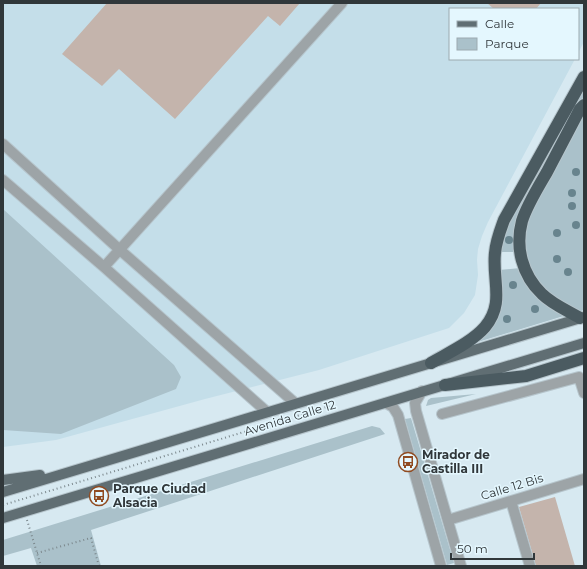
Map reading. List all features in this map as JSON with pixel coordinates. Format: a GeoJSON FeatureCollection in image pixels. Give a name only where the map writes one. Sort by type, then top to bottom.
{"type":"FeatureCollection","features":[{"type":"Feature","properties":{"kind":"highway"},"geometry":{"type":"LineString","coordinates":[[431,363],[472,339],[484,328],[494,313],[497,299],[495,252],[498,235],[504,220],[584,77]]}},
{"type":"Feature","properties":{"kind":"highway"},"geometry":{"type":"LineString","coordinates":[[582,318],[542,294],[531,281],[523,266],[519,237],[522,219],[580,109],[584,105]]}},
{"type":"Feature","properties":{"kind":"highway"},"geometry":{"type":"LineString","coordinates":[[445,385],[526,376],[584,358]]}},
{"type":"Feature","properties":{"kind":"main road","name":"Avenida Calle 12"},"geometry":{"type":"LineString","coordinates":[[3,492],[582,318]]}},
{"type":"Feature","properties":{"kind":"main road","name":"Avenida Calle 12"},"geometry":{"type":"LineString","coordinates":[[3,518],[584,343]]}},
{"type":"Feature","properties":{"kind":"main road"},"geometry":{"type":"LineString","coordinates":[[3,480],[72,471]]}},
{"type":"Feature","properties":{"kind":"street"},"geometry":{"type":"LineString","coordinates":[[104,267],[342,3]]}},
{"type":"Feature","properties":{"kind":"street"},"geometry":{"type":"LineString","coordinates":[[3,144],[120,250],[295,403]]}},
{"type":"Feature","properties":{"kind":"street"},"geometry":{"type":"LineString","coordinates":[[3,180],[104,267],[267,412]]}},
{"type":"Feature","properties":{"kind":"street"},"geometry":{"type":"LineString","coordinates":[[442,414],[579,377],[584,393]]}},
{"type":"Feature","properties":{"kind":"street"},"geometry":{"type":"LineString","coordinates":[[422,391],[415,403],[416,411],[461,566]]}},
{"type":"Feature","properties":{"kind":"street"},"geometry":{"type":"LineString","coordinates":[[386,403],[393,407],[398,416],[441,566]]}},
{"type":"Feature","properties":{"kind":"street","name":"Calle 12 Bis"},"geometry":{"type":"LineString","coordinates":[[448,520],[584,479]]}},
{"type":"Feature","properties":{"kind":"street"},"geometry":{"type":"LineString","coordinates":[[511,501],[530,566]]}},
{"type":"Feature","properties":{"kind":"path"},"geometry":{"type":"LineString","coordinates":[[24,512],[41,566]]}},
{"type":"Feature","properties":{"kind":"path"},"geometry":{"type":"LineString","coordinates":[[37,553],[91,538],[99,566]]}},
{"type":"Feature","properties":{"kind":"shaded area"},"geometry":{"type":"Polygon","coordinates":[[[3,3],[584,3],[584,42],[579,51],[579,8],[449,8],[449,60],[574,60],[488,222],[478,249],[478,275],[475,295],[464,313],[449,328],[319,370],[205,399],[56,440],[3,447],[3,3]]]}},
{"type":"Feature","properties":{"kind":"green space"},"geometry":{"type":"Polygon","coordinates":[[[584,85],[584,98],[577,107],[525,205],[516,252],[499,252],[508,221],[584,85]]]}},
{"type":"Feature","properties":{"kind":"green space"},"geometry":{"type":"Polygon","coordinates":[[[584,111],[584,310],[577,312],[545,291],[534,278],[524,251],[527,220],[584,111]]]}},
{"type":"Feature","properties":{"kind":"green space"},"geometry":{"type":"Polygon","coordinates":[[[3,209],[174,365],[181,377],[176,389],[61,434],[3,430],[3,209]]]}},
{"type":"Feature","properties":{"kind":"green space"},"geometry":{"type":"Polygon","coordinates":[[[520,268],[567,315],[468,345],[487,331],[499,270],[520,268]]]}},
{"type":"Feature","properties":{"kind":"green space"},"geometry":{"type":"Polygon","coordinates":[[[476,394],[426,406],[428,400],[431,398],[476,394]]]}},
{"type":"Feature","properties":{"kind":"green space"},"geometry":{"type":"Polygon","coordinates":[[[411,418],[454,563],[447,565],[405,419],[411,418]]]}},
{"type":"Feature","properties":{"kind":"green space"},"geometry":{"type":"Polygon","coordinates":[[[372,426],[380,428],[385,434],[91,530],[101,566],[37,566],[31,548],[3,556],[3,540],[372,426]]]}},
{"type":"Feature","properties":{"kind":"building"},"geometry":{"type":"Polygon","coordinates":[[[107,3],[300,3],[280,26],[268,16],[175,119],[119,69],[102,86],[62,54],[107,3]]]}},
{"type":"Feature","properties":{"kind":"building"},"geometry":{"type":"Polygon","coordinates":[[[487,3],[541,3],[537,8],[493,8],[487,3]]]}},
{"type":"Feature","properties":{"kind":"building"},"geometry":{"type":"Polygon","coordinates":[[[555,497],[575,566],[536,566],[519,507],[555,497]]]}},
{"type":"Feature","properties":{"kind":"place","name":"Mirador de Castilla III"},"geometry":{"type":"Point","coordinates":[408,462]}},
{"type":"Feature","properties":{"kind":"place","name":"Parque Ciudad Alsacia"},"geometry":{"type":"Point","coordinates":[99,496]}}]}
